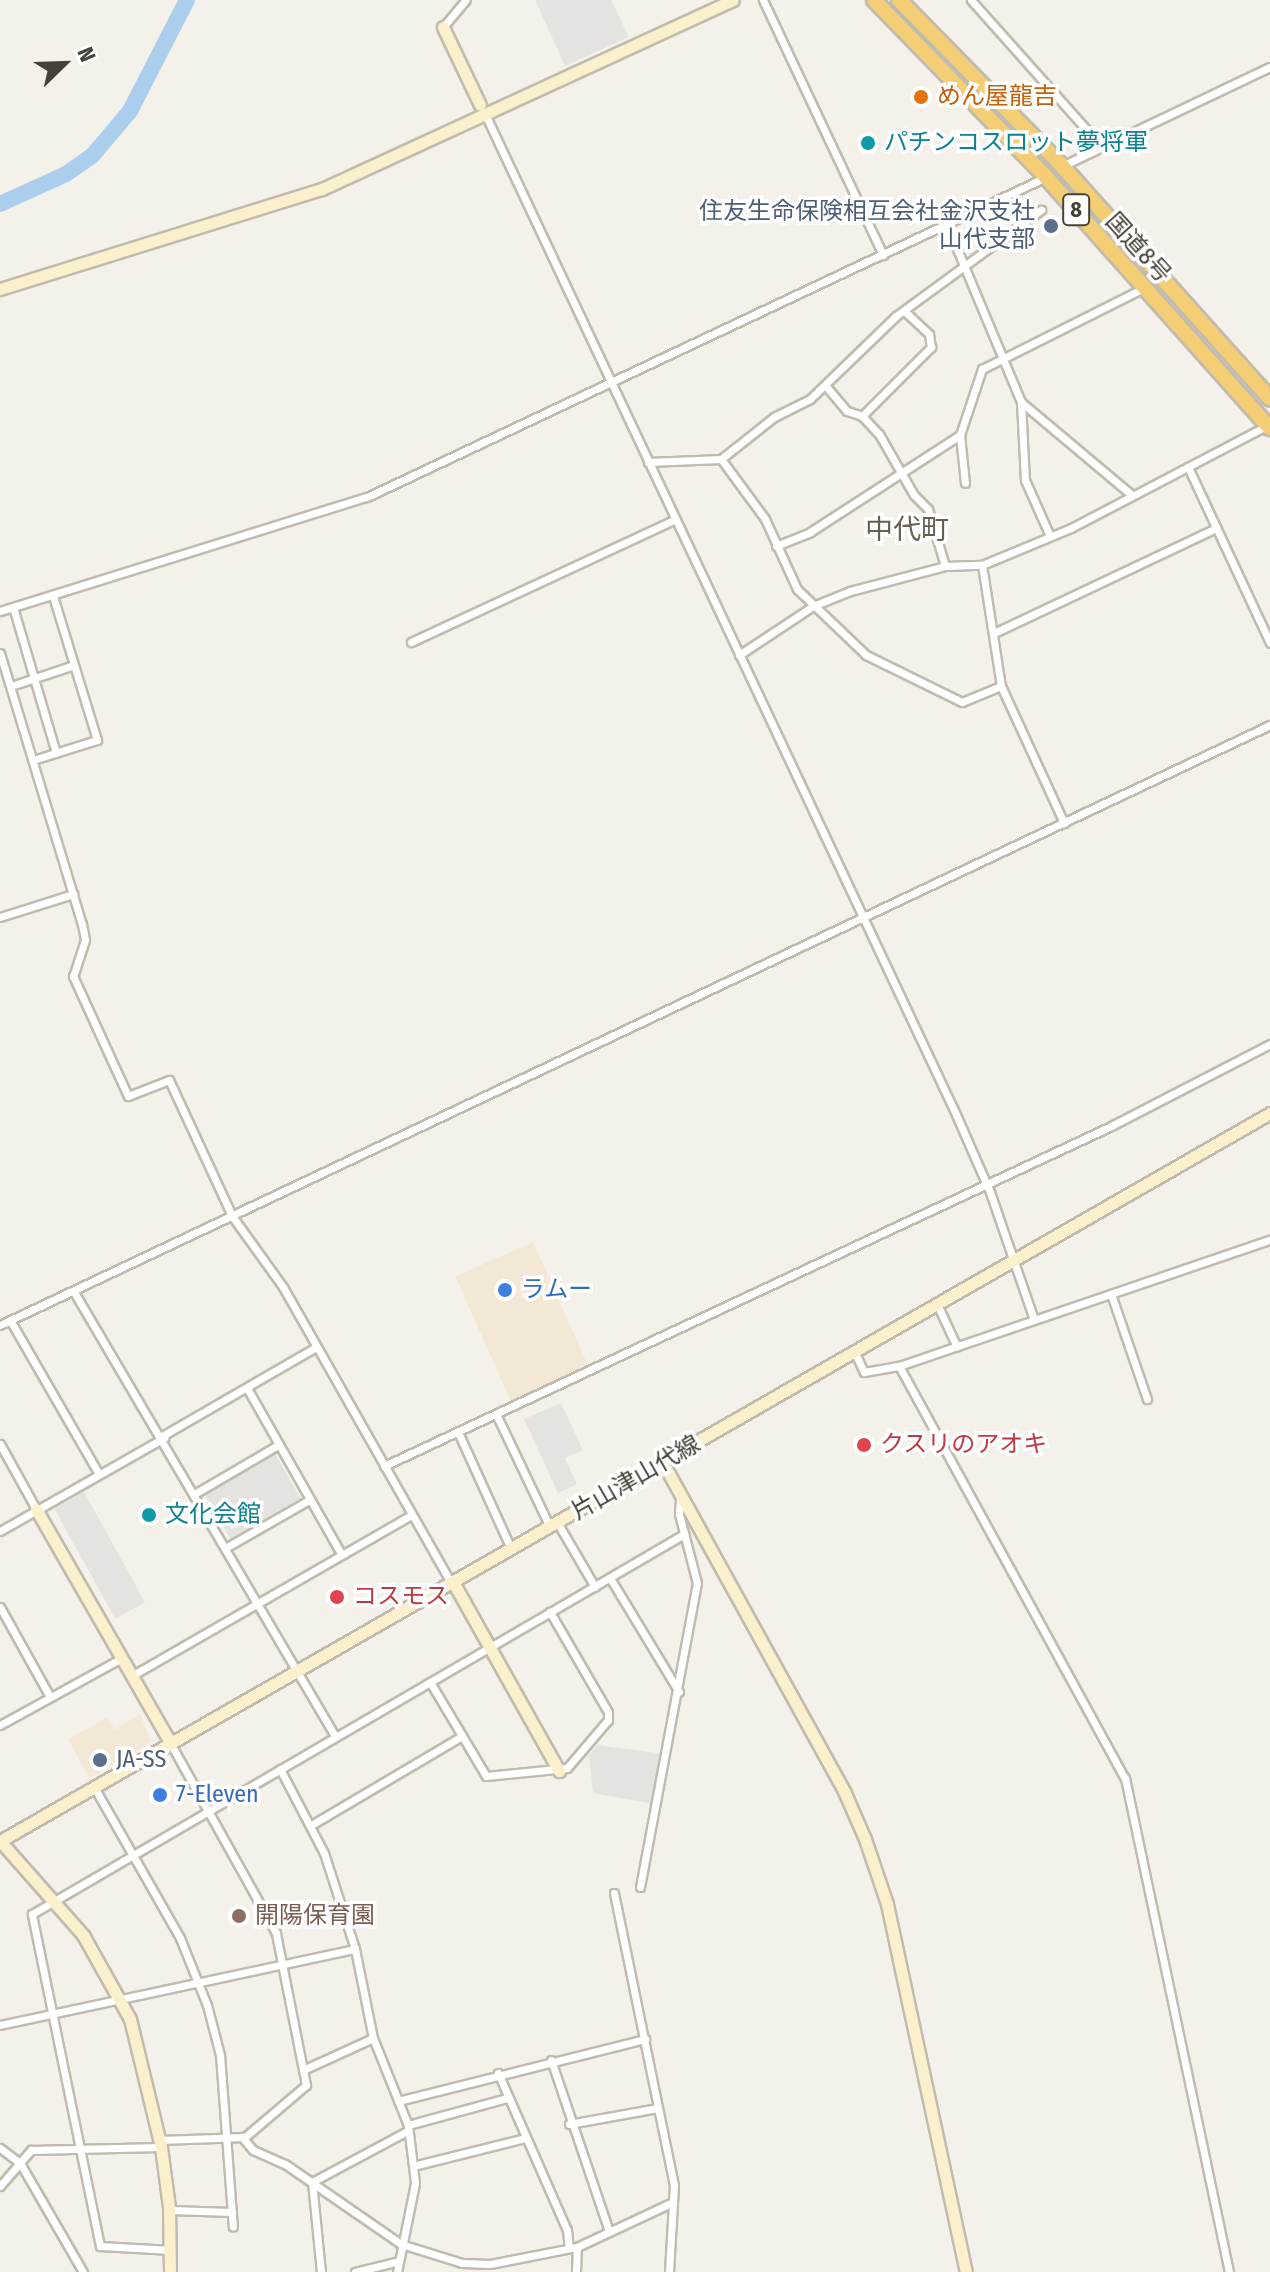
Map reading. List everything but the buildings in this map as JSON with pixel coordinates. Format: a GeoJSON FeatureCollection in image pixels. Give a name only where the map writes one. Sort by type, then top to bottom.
{"type":"FeatureCollection","features":[{"type":"Feature","properties":{"kind":"highway","name":"国道8号"},"geometry":{"type":"LineString","coordinates":[[874,0],[1046,177],[1269,426]]}},
{"type":"Feature","properties":{"kind":"highway","name":"国道8号"},"geometry":{"type":"LineString","coordinates":[[899,0],[1062,166],[1270,399]]}},
{"type":"Feature","properties":{"kind":"street"},"geometry":{"type":"LineString","coordinates":[[466,0],[443,27],[987,1184],[1034,1320]]}},
{"type":"Feature","properties":{"kind":"street"},"geometry":{"type":"LineString","coordinates":[[0,289],[322,189],[487,118],[733,0]]}},
{"type":"Feature","properties":{"kind":"street"},"geometry":{"type":"LineString","coordinates":[[763,0],[883,255]]}},
{"type":"Feature","properties":{"kind":"street"},"geometry":{"type":"LineString","coordinates":[[971,0],[1101,146]]}},
{"type":"Feature","properties":{"kind":"street"},"geometry":{"type":"LineString","coordinates":[[1062,166],[1270,67]]}},
{"type":"Feature","properties":{"kind":"street","name":"8"},"geometry":{"type":"LineString","coordinates":[[947,225],[1046,177]]}},
{"type":"Feature","properties":{"kind":"street"},"geometry":{"type":"LineString","coordinates":[[648,462],[721,459],[825,385],[905,312],[1041,210]]}},
{"type":"Feature","properties":{"kind":"street"},"geometry":{"type":"LineString","coordinates":[[0,611],[367,497],[947,225],[1021,402],[1025,480],[1049,534]]}},
{"type":"Feature","properties":{"kind":"street"},"geometry":{"type":"LineString","coordinates":[[965,483],[960,435],[982,369],[1146,287]]}},
{"type":"Feature","properties":{"kind":"street"},"geometry":{"type":"LineString","coordinates":[[862,416],[931,347],[929,334],[905,312]]}},
{"type":"Feature","properties":{"kind":"street"},"geometry":{"type":"LineString","coordinates":[[825,385],[847,411],[862,416],[904,473],[938,531],[945,566]]}},
{"type":"Feature","properties":{"kind":"street"},"geometry":{"type":"LineString","coordinates":[[1021,402],[1132,495]]}},
{"type":"Feature","properties":{"kind":"street"},"geometry":{"type":"LineString","coordinates":[[739,655],[813,606],[867,585],[891,584],[945,566],[982,565],[1049,534],[1071,528],[1269,426]]}},
{"type":"Feature","properties":{"kind":"street"},"geometry":{"type":"LineString","coordinates":[[776,546],[810,532],[960,435]]}},
{"type":"Feature","properties":{"kind":"street"},"geometry":{"type":"LineString","coordinates":[[721,459],[765,519],[791,581],[866,655],[962,702],[1001,686]]}},
{"type":"Feature","properties":{"kind":"street"},"geometry":{"type":"LineString","coordinates":[[1188,467],[1270,643]]}},
{"type":"Feature","properties":{"kind":"street"},"geometry":{"type":"LineString","coordinates":[[411,642],[674,520]]}},
{"type":"Feature","properties":{"kind":"street"},"geometry":{"type":"LineString","coordinates":[[994,633],[1216,528]]}},
{"type":"Feature","properties":{"kind":"street"},"geometry":{"type":"LineString","coordinates":[[982,565],[1001,686],[1064,823]]}},
{"type":"Feature","properties":{"kind":"street"},"geometry":{"type":"LineString","coordinates":[[33,760],[97,740],[53,596]]}},
{"type":"Feature","properties":{"kind":"street"},"geometry":{"type":"LineString","coordinates":[[13,607],[56,753]]}},
{"type":"Feature","properties":{"kind":"street"},"geometry":{"type":"LineString","coordinates":[[0,653],[85,940],[73,976],[128,1096],[169,1080],[232,1216],[283,1287],[559,1771]]}},
{"type":"Feature","properties":{"kind":"street"},"geometry":{"type":"LineString","coordinates":[[11,686],[74,665]]}},
{"type":"Feature","properties":{"kind":"street"},"geometry":{"type":"LineString","coordinates":[[0,1325],[1270,725]]}},
{"type":"Feature","properties":{"kind":"street"},"geometry":{"type":"LineString","coordinates":[[0,917],[73,894]]}},
{"type":"Feature","properties":{"kind":"street"},"geometry":{"type":"LineString","coordinates":[[384,1466],[987,1184],[1270,1044]]}},
{"type":"Feature","properties":{"kind":"street","name":"片山津山代線"},"geometry":{"type":"LineString","coordinates":[[0,1841],[1270,1113]]}},
{"type":"Feature","properties":{"kind":"street"},"geometry":{"type":"LineString","coordinates":[[855,1353],[864,1372],[899,1366],[1270,1240]]}},
{"type":"Feature","properties":{"kind":"street"},"geometry":{"type":"LineString","coordinates":[[74,1292],[196,1493],[335,1736]]}},
{"type":"Feature","properties":{"kind":"street"},"geometry":{"type":"LineString","coordinates":[[1111,1294],[1147,1399]]}},
{"type":"Feature","properties":{"kind":"street"},"geometry":{"type":"LineString","coordinates":[[937,1304],[957,1347]]}},
{"type":"Feature","properties":{"kind":"street"},"geometry":{"type":"LineString","coordinates":[[10,1320],[99,1474]]}},
{"type":"Feature","properties":{"kind":"street"},"geometry":{"type":"LineString","coordinates":[[0,1531],[316,1347]]}},
{"type":"Feature","properties":{"kind":"street"},"geometry":{"type":"LineString","coordinates":[[899,1366],[1125,1778],[1229,2272]]}},
{"type":"Feature","properties":{"kind":"street"},"geometry":{"type":"LineString","coordinates":[[247,1388],[342,1555]]}},
{"type":"Feature","properties":{"kind":"street"},"geometry":{"type":"LineString","coordinates":[[496,1414],[554,1524],[595,1587]]}},
{"type":"Feature","properties":{"kind":"street"},"geometry":{"type":"LineString","coordinates":[[458,1432],[511,1549]]}},
{"type":"Feature","properties":{"kind":"street"},"geometry":{"type":"LineString","coordinates":[[0,1444],[270,1919],[285,1963],[303,2070],[303,2092],[242,2137],[31,2150],[0,2186]]}},
{"type":"Feature","properties":{"kind":"street"},"geometry":{"type":"LineString","coordinates":[[196,1493],[278,1445]]}},
{"type":"Feature","properties":{"kind":"street"},"geometry":{"type":"LineString","coordinates":[[663,1463],[714,1552],[865,1839],[890,1917],[966,2272]]}},
{"type":"Feature","properties":{"kind":"street"},"geometry":{"type":"LineString","coordinates":[[640,1887],[697,1583],[684,1534],[681,1495]]}},
{"type":"Feature","properties":{"kind":"street"},"geometry":{"type":"LineString","coordinates":[[227,1547],[309,1500]]}},
{"type":"Feature","properties":{"kind":"street"},"geometry":{"type":"LineString","coordinates":[[133,1675],[411,1515]]}},
{"type":"Feature","properties":{"kind":"street"},"geometry":{"type":"LineString","coordinates":[[171,2250],[100,2246],[56,2012],[32,1914],[684,1534]]}},
{"type":"Feature","properties":{"kind":"street"},"geometry":{"type":"LineString","coordinates":[[692,1560],[714,1552]]}},
{"type":"Feature","properties":{"kind":"street"},"geometry":{"type":"LineString","coordinates":[[610,1578],[679,1692]]}},
{"type":"Feature","properties":{"kind":"street"},"geometry":{"type":"LineString","coordinates":[[0,1607],[50,1697]]}},
{"type":"Feature","properties":{"kind":"street"},"geometry":{"type":"LineString","coordinates":[[550,1612],[608,1712],[608,1720],[574,1761],[559,1771]]}},
{"type":"Feature","properties":{"kind":"street"},"geometry":{"type":"LineString","coordinates":[[0,1725],[122,1658]]}},
{"type":"Feature","properties":{"kind":"street"},"geometry":{"type":"LineString","coordinates":[[430,1682],[490,1778],[548,1767],[559,1771]]}},
{"type":"Feature","properties":{"kind":"street"},"geometry":{"type":"LineString","coordinates":[[313,1824],[462,1736]]}},
{"type":"Feature","properties":{"kind":"street"},"geometry":{"type":"LineString","coordinates":[[280,1769],[313,1824],[355,1949],[373,2038],[408,2128],[417,2165],[405,2247],[397,2272]]}},
{"type":"Feature","properties":{"kind":"street"},"geometry":{"type":"LineString","coordinates":[[94,1787],[200,1981],[220,2055],[233,2227]]}},
{"type":"Feature","properties":{"kind":"street"},"geometry":{"type":"LineString","coordinates":[[0,1841],[83,1935],[121,1998],[137,2038],[160,2143],[170,2210],[170,2272]]}},
{"type":"Feature","properties":{"kind":"street"},"geometry":{"type":"LineString","coordinates":[[614,1893],[645,2039],[673,2202],[669,2272]]}},
{"type":"Feature","properties":{"kind":"street"},"geometry":{"type":"LineString","coordinates":[[0,2013],[2,2024],[355,1949]]}},
{"type":"Feature","properties":{"kind":"street"},"geometry":{"type":"LineString","coordinates":[[303,2070],[373,2038]]}},
{"type":"Feature","properties":{"kind":"street"},"geometry":{"type":"LineString","coordinates":[[398,2101],[498,2073],[645,2039]]}},
{"type":"Feature","properties":{"kind":"street"},"geometry":{"type":"LineString","coordinates":[[551,2060],[569,2124],[609,2231]]}},
{"type":"Feature","properties":{"kind":"street"},"geometry":{"type":"LineString","coordinates":[[498,2073],[567,2230],[576,2272]]}},
{"type":"Feature","properties":{"kind":"street"},"geometry":{"type":"LineString","coordinates":[[312,2182],[408,2128],[507,2098]]}},
{"type":"Feature","properties":{"kind":"street"},"geometry":{"type":"LineString","coordinates":[[569,2124],[658,2108]]}},
{"type":"Feature","properties":{"kind":"street"},"geometry":{"type":"LineString","coordinates":[[242,2137],[253,2150],[312,2182],[405,2247],[490,2268],[573,2247],[673,2202]]}},
{"type":"Feature","properties":{"kind":"street"},"geometry":{"type":"LineString","coordinates":[[417,2165],[525,2138]]}},
{"type":"Feature","properties":{"kind":"street"},"geometry":{"type":"LineString","coordinates":[[0,2148],[20,2163],[83,2272]]}},
{"type":"Feature","properties":{"kind":"street"},"geometry":{"type":"LineString","coordinates":[[312,2182],[321,2272]]}},
{"type":"Feature","properties":{"kind":"street"},"geometry":{"type":"LineString","coordinates":[[170,2210],[232,2212]]}},
{"type":"Feature","properties":{"kind":"street"},"geometry":{"type":"LineString","coordinates":[[355,2272],[399,2261]]}},
{"type":"Feature","properties":{"kind":"shaded area"},"geometry":{"type":"Polygon","coordinates":[[[535,0],[611,0],[629,37],[565,66],[535,0]]]}},
{"type":"Feature","properties":{"kind":"shaded area"},"geometry":{"type":"Polygon","coordinates":[[[533,1242],[589,1367],[511,1402],[455,1277],[533,1242]]]}},
{"type":"Feature","properties":{"kind":"shaded area"},"geometry":{"type":"Polygon","coordinates":[[[561,1403],[583,1450],[565,1458],[577,1484],[558,1493],[524,1419],[561,1403]]]}},
{"type":"Feature","properties":{"kind":"shaded area"},"geometry":{"type":"Polygon","coordinates":[[[274,1452],[300,1498],[230,1538],[204,1492],[274,1452]]]}},
{"type":"Feature","properties":{"kind":"shaded area"},"geometry":{"type":"Polygon","coordinates":[[[84,1492],[145,1602],[115,1619],[54,1508],[84,1492]]]}},
{"type":"Feature","properties":{"kind":"shaded area","name":"JA-SS"},"geometry":{"type":"Polygon","coordinates":[[[140,1714],[151,1742],[89,1778],[68,1739],[107,1718],[114,1730],[140,1714]]]}},
{"type":"Feature","properties":{"kind":"shaded area"},"geometry":{"type":"Polygon","coordinates":[[[597,1745],[664,1754],[654,1804],[593,1793],[589,1756],[597,1745]]]}},
{"type":"Feature","properties":{"kind":"waterway"},"geometry":{"type":"LineString","coordinates":[[0,204],[66,174],[92,156],[130,111],[187,0]]}},
{"type":"Feature","properties":{"kind":"place","name":"めん屋龍吉"},"geometry":{"type":"Point","coordinates":[921,97]}},
{"type":"Feature","properties":{"kind":"place","name":"パチンコスロット夢将軍"},"geometry":{"type":"Point","coordinates":[868,143]}},
{"type":"Feature","properties":{"kind":"place","name":"住友生命保険相互会社金沢支社 山代支部"},"geometry":{"type":"Point","coordinates":[1051,226]}},
{"type":"Feature","properties":{"kind":"place","name":"ラムー"},"geometry":{"type":"Point","coordinates":[505,1290]}},
{"type":"Feature","properties":{"kind":"place","name":"クスリのアオキ"},"geometry":{"type":"Point","coordinates":[864,1445]}},
{"type":"Feature","properties":{"kind":"place","name":"文化会館"},"geometry":{"type":"Point","coordinates":[149,1515]}},
{"type":"Feature","properties":{"kind":"place","name":"コスモス"},"geometry":{"type":"Point","coordinates":[337,1597]}},
{"type":"Feature","properties":{"kind":"place","name":"JA-SS"},"geometry":{"type":"Point","coordinates":[100,1760]}},
{"type":"Feature","properties":{"kind":"place","name":"7-Eleven"},"geometry":{"type":"Point","coordinates":[160,1795]}},
{"type":"Feature","properties":{"kind":"place","name":"開陽保育園"},"geometry":{"type":"Point","coordinates":[239,1916]}},
{"type":"Feature","properties":{"kind":"district","name":"中代町"},"geometry":{"type":"Point","coordinates":[907,530]}}]}
